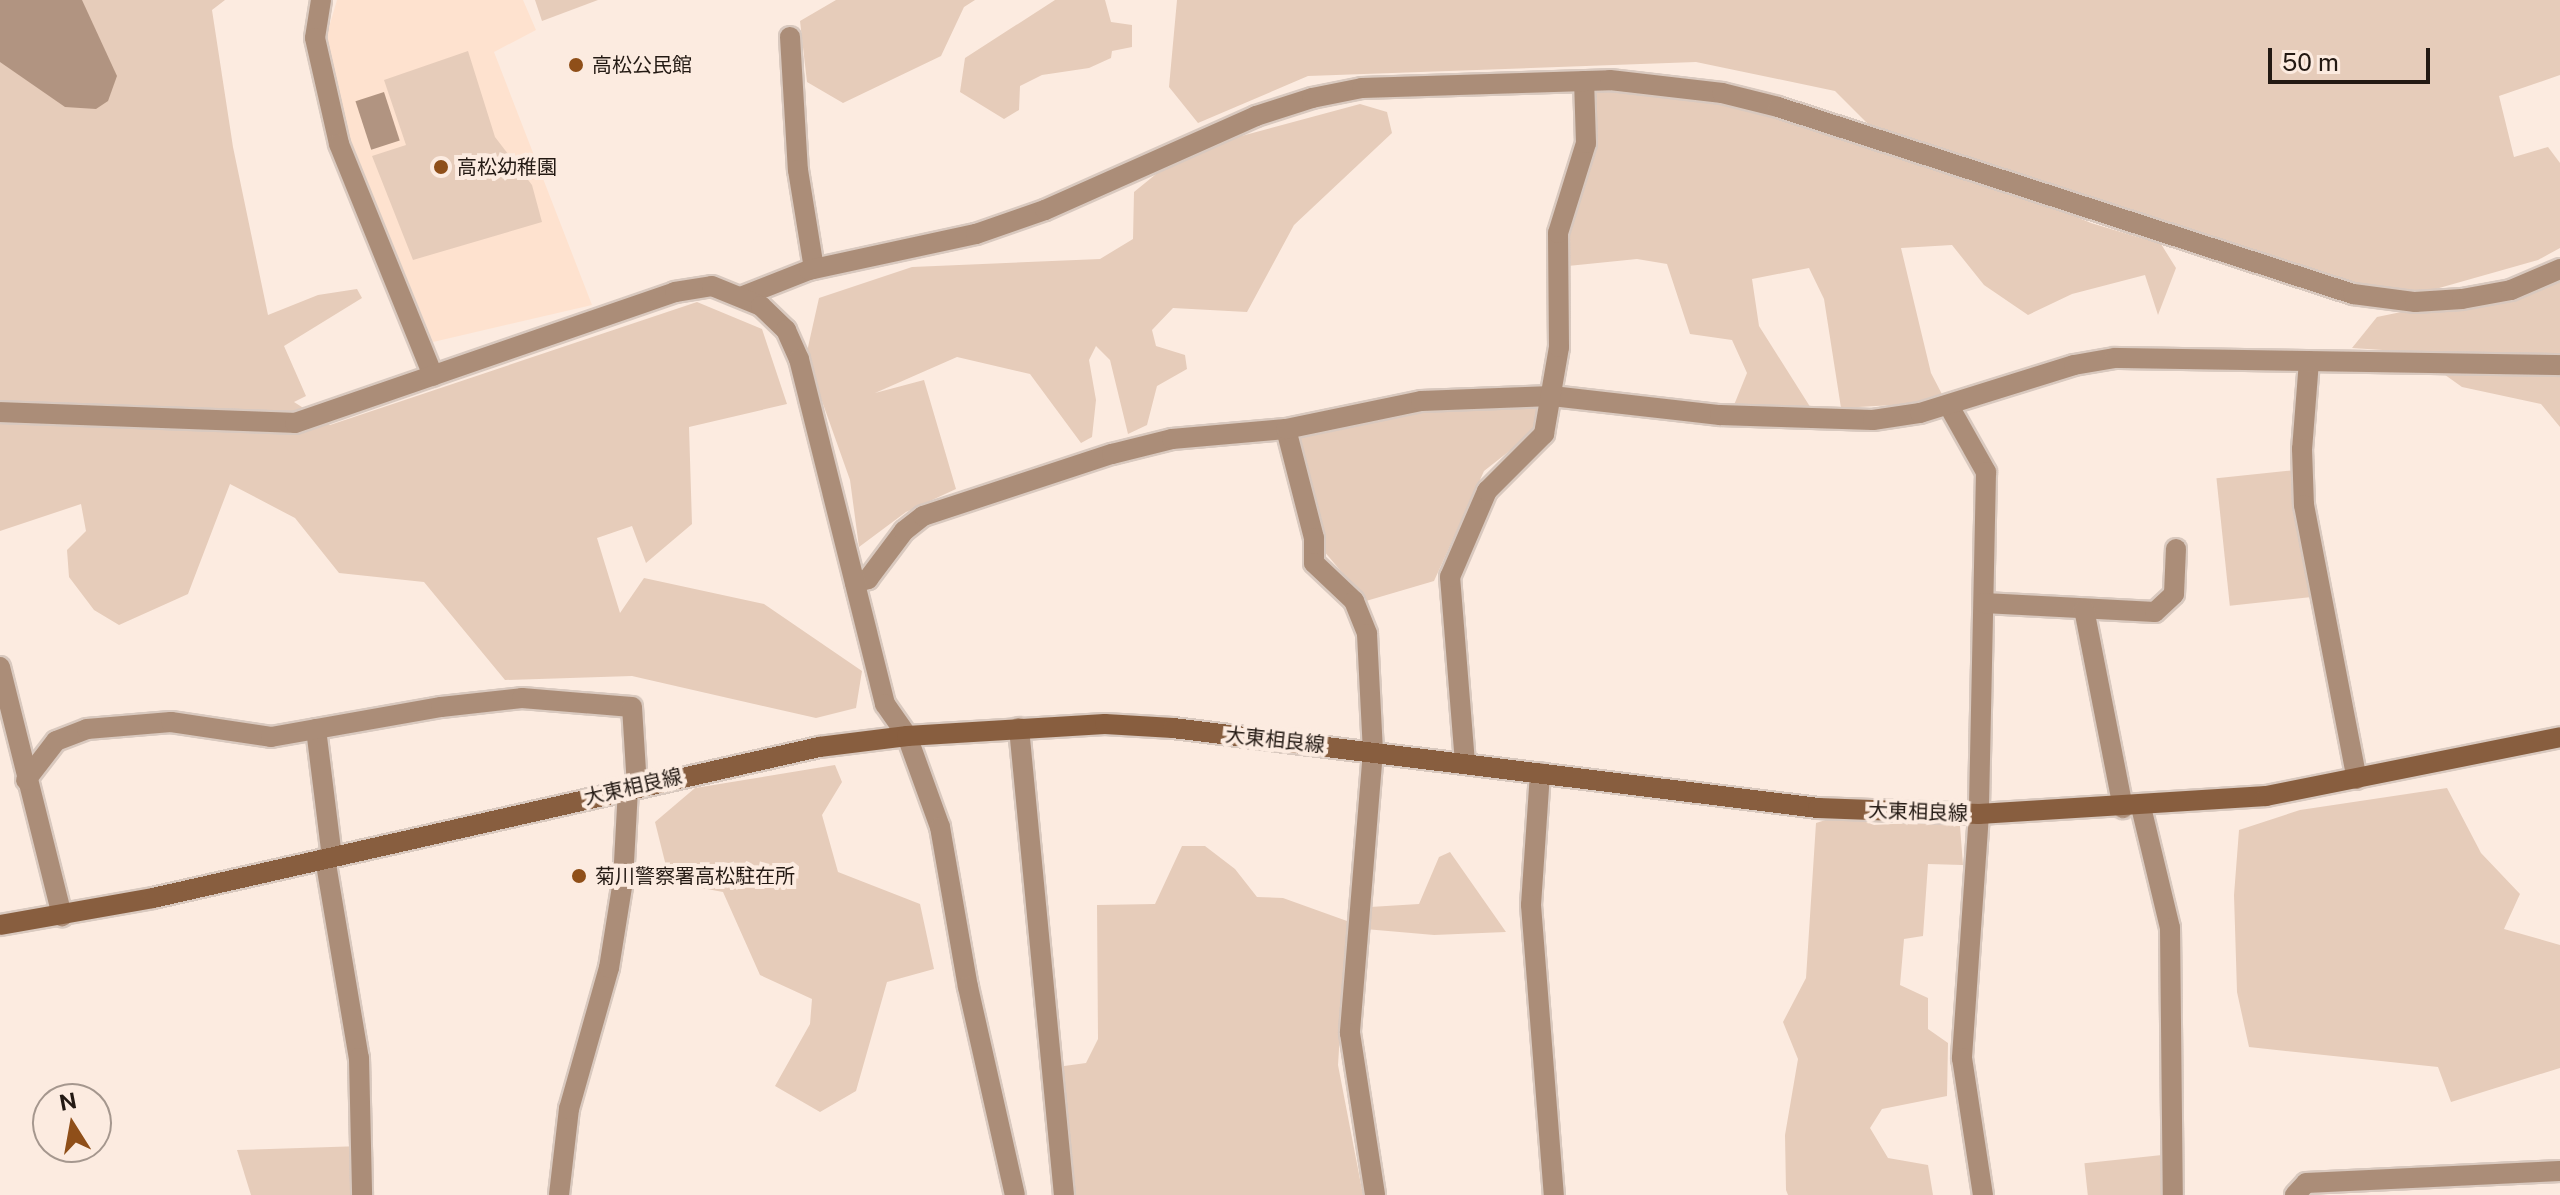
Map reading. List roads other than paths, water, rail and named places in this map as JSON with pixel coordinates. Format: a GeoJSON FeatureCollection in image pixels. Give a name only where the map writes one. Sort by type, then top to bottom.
{"type":"FeatureCollection","features":[{"type":"Feature","properties":{"kind":"main road","name":"大東相良線"},"geometry":{"type":"LineString","coordinates":[[0,925],[62,916],[329,858],[819,747],[907,736],[1019,728],[1173,728],[1818,808],[1979,814],[2132,807],[2266,796],[2559,739]]}},
{"type":"Feature","properties":{"kind":"street"},"geometry":{"type":"LineString","coordinates":[[321,0],[315,38],[339,144],[433,376]]}},
{"type":"Feature","properties":{"kind":"street"},"geometry":{"type":"LineString","coordinates":[[790,37],[798,170],[814,269]]}},
{"type":"Feature","properties":{"kind":"street"},"geometry":{"type":"LineString","coordinates":[[743,296],[814,269],[976,234],[1045,210],[1256,116],[1312,98],[1362,88],[1584,81],[1722,93],[1778,107],[2353,294],[2415,302],[2462,299],[2511,290],[2560,269]]}},
{"type":"Feature","properties":{"kind":"street"},"geometry":{"type":"LineString","coordinates":[[1465,763],[1450,577],[1487,491],[1544,434],[1559,347],[1558,233],[1586,143],[1584,81]]}},
{"type":"Feature","properties":{"kind":"street"},"geometry":{"type":"LineString","coordinates":[[0,412],[295,423],[675,292],[712,286],[743,296],[786,330],[799,359],[885,704],[907,736],[940,827],[968,987],[1015,1195]]}},
{"type":"Feature","properties":{"kind":"street"},"geometry":{"type":"LineString","coordinates":[[855,583],[868,579],[904,531],[923,516],[1172,439],[1286,429],[1421,401],[1552,396],[1815,421],[1873,420],[1949,406],[2074,365],[2115,358],[2560,365]]}},
{"type":"Feature","properties":{"kind":"street"},"geometry":{"type":"LineString","coordinates":[[2309,361],[2302,449],[2304,505],[2357,779]]}},
{"type":"Feature","properties":{"kind":"street"},"geometry":{"type":"LineString","coordinates":[[1949,406],[1986,472],[1979,814],[1962,1058],[1983,1195]]}},
{"type":"Feature","properties":{"kind":"street"},"geometry":{"type":"LineString","coordinates":[[1286,429],[1314,538],[1314,563],[1354,601],[1367,634],[1373,751],[1350,1033],[1375,1195]]}},
{"type":"Feature","properties":{"kind":"street"},"geometry":{"type":"LineString","coordinates":[[1984,603],[2155,612],[2174,594],[2176,549]]}},
{"type":"Feature","properties":{"kind":"street"},"geometry":{"type":"LineString","coordinates":[[2084,609],[2132,807],[2170,928],[2173,1195]]}},
{"type":"Feature","properties":{"kind":"street"},"geometry":{"type":"LineString","coordinates":[[0,667],[62,916]]}},
{"type":"Feature","properties":{"kind":"street"},"geometry":{"type":"LineString","coordinates":[[26,780],[56,741],[87,729],[171,722],[271,737],[522,698],[599,701],[632,707],[632,787],[623,881],[609,968],[569,1109],[559,1195]]}},
{"type":"Feature","properties":{"kind":"street"},"geometry":{"type":"LineString","coordinates":[[1019,728],[1064,1195]]}},
{"type":"Feature","properties":{"kind":"street"},"geometry":{"type":"LineString","coordinates":[[316,729],[329,858],[359,1058],[362,1195]]}},
{"type":"Feature","properties":{"kind":"street"},"geometry":{"type":"LineString","coordinates":[[1540,773],[1531,905],[1554,1195]]}},
{"type":"Feature","properties":{"kind":"street"},"geometry":{"type":"LineString","coordinates":[[2295,1195],[2306,1183],[2560,1171]]}},
{"type":"Feature","properties":{"kind":"place","name":"高松公民館"},"geometry":{"type":"Point","coordinates":[576,65]}},
{"type":"Feature","properties":{"kind":"place","name":"高松幼稚園"},"geometry":{"type":"Point","coordinates":[441,167]}},
{"type":"Feature","properties":{"kind":"place","name":"菊川警察署高松駐在所"},"geometry":{"type":"Point","coordinates":[579,876]}}]}
